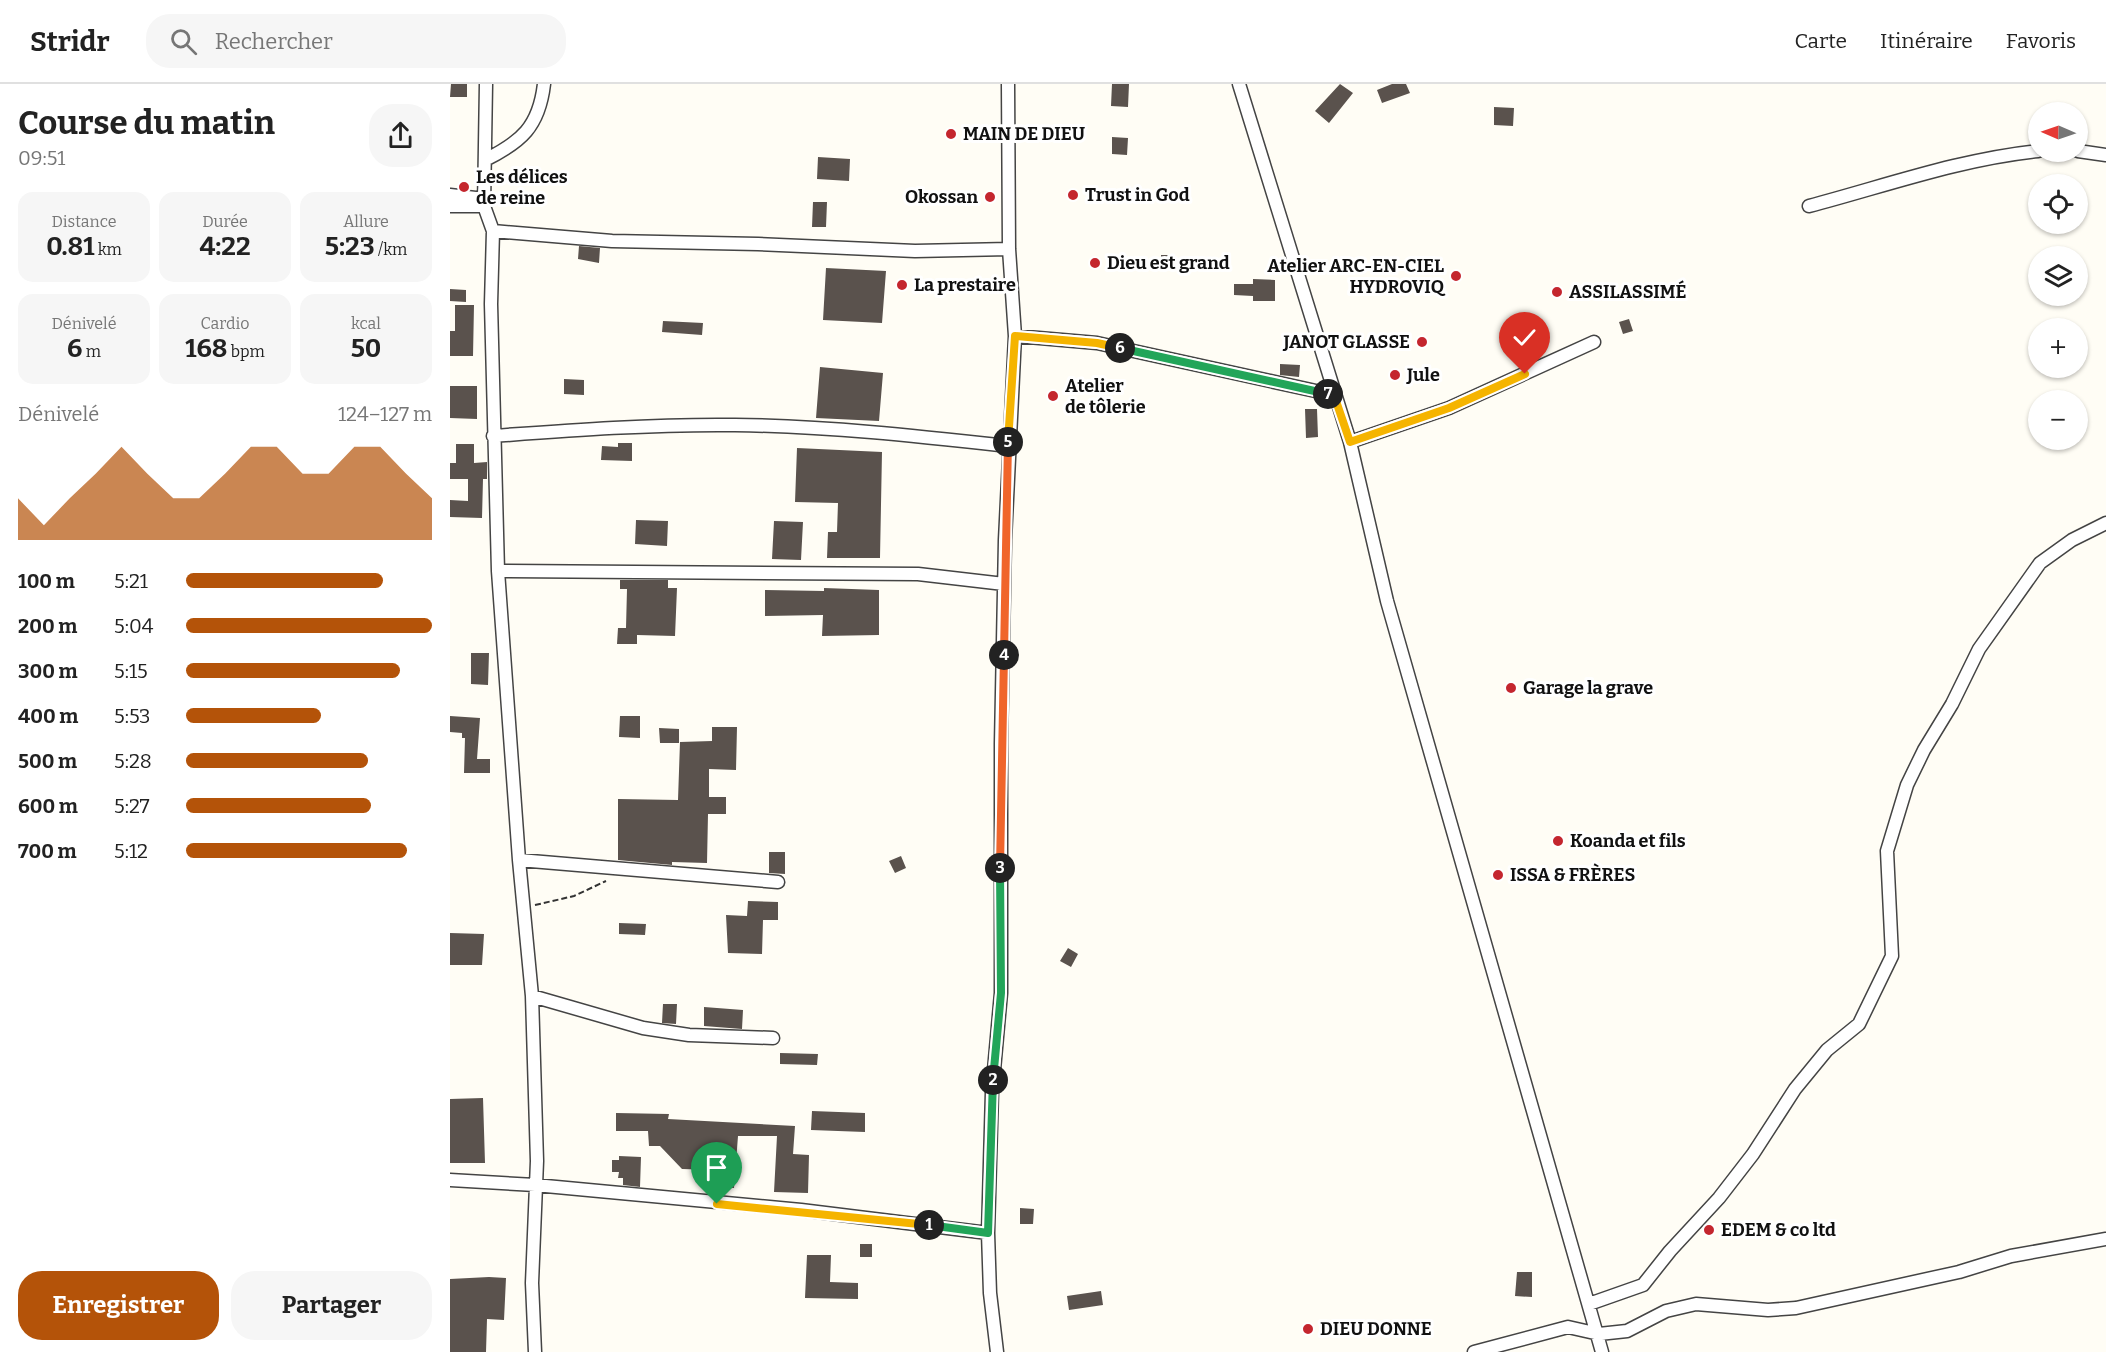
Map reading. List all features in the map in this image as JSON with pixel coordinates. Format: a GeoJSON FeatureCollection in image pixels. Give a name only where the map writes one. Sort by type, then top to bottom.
{"type":"FeatureCollection","features":[{"type":"Feature","properties":{"kind":"street"},"geometry":{"type":"LineString","coordinates":[[486,84],[484,203],[493,231],[493,436],[498,571],[519,860],[532,996],[537,1161],[532,1283],[539,1352]]}},
{"type":"Feature","properties":{"kind":"street"},"geometry":{"type":"LineString","coordinates":[[485,160],[519,142],[542,99],[544,84]]}},
{"type":"Feature","properties":{"kind":"street"},"geometry":{"type":"LineString","coordinates":[[997,1352],[990,1293],[988,1233],[992,1092],[1001,993],[1000,805],[1004,584],[1008,446],[1015,336],[1009,249],[1008,84]]}},
{"type":"Feature","properties":{"kind":"street"},"geometry":{"type":"LineString","coordinates":[[1239,84],[1350,442],[1387,601],[1485,938],[1533,1115],[1599,1334],[1602,1352]]}},
{"type":"Feature","properties":{"kind":"street"},"geometry":{"type":"LineString","coordinates":[[2088,152],[2106,155]]}},
{"type":"Feature","properties":{"kind":"street"},"geometry":{"type":"LineString","coordinates":[[1809,206],[1939,170],[2028,153]]}},
{"type":"Feature","properties":{"kind":"street"},"geometry":{"type":"LineString","coordinates":[[450,195],[484,203]]}},
{"type":"Feature","properties":{"kind":"street"},"geometry":{"type":"LineString","coordinates":[[450,206],[484,203]]}},
{"type":"Feature","properties":{"kind":"street"},"geometry":{"type":"LineString","coordinates":[[493,231],[612,241],[759,244],[915,251],[1009,249]]}},
{"type":"Feature","properties":{"kind":"street"},"geometry":{"type":"LineString","coordinates":[[1015,336],[1097,343],[1334,395]]}},
{"type":"Feature","properties":{"kind":"street"},"geometry":{"type":"LineString","coordinates":[[1350,442],[1449,408],[1594,342]]}},
{"type":"Feature","properties":{"kind":"street"},"geometry":{"type":"LineString","coordinates":[[493,436],[602,428],[735,425],[886,432],[1008,446]]}},
{"type":"Feature","properties":{"kind":"street"},"geometry":{"type":"LineString","coordinates":[[1589,1304],[1643,1285],[1740,1171],[1795,1089],[1827,1050],[1859,1024],[1892,956],[1887,852],[1907,784],[1924,750],[1952,704],[1979,649],[2040,563],[2072,540],[2106,523]]}},
{"type":"Feature","properties":{"kind":"street"},"geometry":{"type":"LineString","coordinates":[[498,571],[918,574],[1004,584]]}},
{"type":"Feature","properties":{"kind":"street"},"geometry":{"type":"LineString","coordinates":[[519,860],[778,882]]}},
{"type":"Feature","properties":{"kind":"street"},"geometry":{"type":"LineString","coordinates":[[532,996],[643,1028],[689,1035],[773,1038]]}},
{"type":"Feature","properties":{"kind":"street"},"geometry":{"type":"LineString","coordinates":[[450,1180],[535,1185],[801,1210],[988,1233]]}},
{"type":"Feature","properties":{"kind":"street"},"geometry":{"type":"LineString","coordinates":[[1474,1352],[1568,1327],[1599,1334],[1628,1331],[1666,1311],[1696,1304],[1768,1310],[1796,1308],[1959,1272],[2011,1257],[2106,1239]]}},
{"type":"Feature","properties":{"kind":"path"},"geometry":{"type":"LineString","coordinates":[[524,907],[574,896],[594,888],[624,869]]}},
{"type":"Feature","properties":{"kind":"building"},"geometry":{"type":"Polygon","coordinates":[[[451,84],[467,84],[467,97],[450,97],[451,84]]]}},
{"type":"Feature","properties":{"kind":"building"},"geometry":{"type":"Polygon","coordinates":[[[1112,84],[1129,84],[1128,107],[1111,106],[1112,84]]]}},
{"type":"Feature","properties":{"kind":"building"},"geometry":{"type":"Polygon","coordinates":[[[1340,84],[1353,93],[1329,123],[1315,111],[1340,84]]]}},
{"type":"Feature","properties":{"kind":"building"},"geometry":{"type":"Polygon","coordinates":[[[1392,84],[1406,84],[1410,93],[1382,103],[1377,90],[1392,84]]]}},
{"type":"Feature","properties":{"kind":"building"},"geometry":{"type":"Polygon","coordinates":[[[1494,107],[1514,108],[1513,126],[1494,125],[1494,107]]]}},
{"type":"Feature","properties":{"kind":"building"},"geometry":{"type":"Polygon","coordinates":[[[1112,137],[1128,138],[1127,155],[1112,154],[1112,137]]]}},
{"type":"Feature","properties":{"kind":"building"},"geometry":{"type":"Polygon","coordinates":[[[818,157],[850,159],[849,181],[817,179],[818,157]]]}},
{"type":"Feature","properties":{"kind":"building"},"geometry":{"type":"Polygon","coordinates":[[[813,202],[827,202],[826,227],[812,227],[813,202]]]}},
{"type":"Feature","properties":{"kind":"building"},"geometry":{"type":"Polygon","coordinates":[[[579,246],[600,248],[599,263],[578,259],[579,246]]]}},
{"type":"Feature","properties":{"kind":"building"},"geometry":{"type":"Polygon","coordinates":[[[1161,255],[1173,255],[1172,267],[1161,267],[1161,255]]]}},
{"type":"Feature","properties":{"kind":"building"},"geometry":{"type":"Polygon","coordinates":[[[826,268],[886,271],[882,323],[823,320],[826,268]]]}},
{"type":"Feature","properties":{"kind":"building"},"geometry":{"type":"Polygon","coordinates":[[[1253,279],[1275,280],[1275,301],[1253,301],[1253,296],[1234,295],[1234,284],[1253,284],[1253,279]]]}},
{"type":"Feature","properties":{"kind":"building"},"geometry":{"type":"Polygon","coordinates":[[[450,289],[466,290],[466,302],[450,301],[450,289]]]}},
{"type":"Feature","properties":{"kind":"building"},"geometry":{"type":"Polygon","coordinates":[[[455,305],[474,305],[473,356],[450,356],[450,331],[455,331],[455,305]]]}},
{"type":"Feature","properties":{"kind":"building"},"geometry":{"type":"Polygon","coordinates":[[[1629,319],[1633,331],[1623,334],[1619,322],[1629,319]]]}},
{"type":"Feature","properties":{"kind":"building"},"geometry":{"type":"Polygon","coordinates":[[[663,321],[703,323],[702,335],[662,332],[663,321]]]}},
{"type":"Feature","properties":{"kind":"building"},"geometry":{"type":"Polygon","coordinates":[[[1280,364],[1300,365],[1299,377],[1280,375],[1280,364]]]}},
{"type":"Feature","properties":{"kind":"building"},"geometry":{"type":"Polygon","coordinates":[[[820,367],[883,373],[879,421],[816,418],[820,367]]]}},
{"type":"Feature","properties":{"kind":"building"},"geometry":{"type":"Polygon","coordinates":[[[564,379],[584,380],[584,395],[564,394],[564,379]]]}},
{"type":"Feature","properties":{"kind":"building"},"geometry":{"type":"Polygon","coordinates":[[[450,386],[477,386],[477,419],[450,418],[450,386]]]}},
{"type":"Feature","properties":{"kind":"building"},"geometry":{"type":"Polygon","coordinates":[[[1305,409],[1317,409],[1318,437],[1306,438],[1305,409]]]}},
{"type":"Feature","properties":{"kind":"building"},"geometry":{"type":"Polygon","coordinates":[[[618,443],[632,443],[632,461],[601,460],[602,446],[618,447],[618,443]]]}},
{"type":"Feature","properties":{"kind":"building"},"geometry":{"type":"Polygon","coordinates":[[[456,444],[474,444],[474,463],[487,462],[487,479],[483,479],[482,518],[450,517],[450,500],[468,501],[468,479],[450,479],[450,463],[456,463],[456,444]]]}},
{"type":"Feature","properties":{"kind":"building"},"geometry":{"type":"Polygon","coordinates":[[[797,448],[882,452],[880,558],[827,558],[828,532],[837,532],[838,503],[795,502],[797,448]]]}},
{"type":"Feature","properties":{"kind":"building"},"geometry":{"type":"Polygon","coordinates":[[[636,520],[668,521],[667,546],[635,544],[636,520]]]}},
{"type":"Feature","properties":{"kind":"building"},"geometry":{"type":"Polygon","coordinates":[[[774,521],[803,522],[801,560],[772,559],[774,521]]]}},
{"type":"Feature","properties":{"kind":"building"},"geometry":{"type":"Polygon","coordinates":[[[620,580],[668,580],[668,588],[677,588],[675,636],[637,635],[637,644],[617,644],[618,628],[626,628],[627,589],[620,589],[620,580]]]}},
{"type":"Feature","properties":{"kind":"building"},"geometry":{"type":"Polygon","coordinates":[[[824,588],[879,590],[879,635],[822,636],[823,615],[765,616],[765,590],[824,591],[824,588]]]}},
{"type":"Feature","properties":{"kind":"building"},"geometry":{"type":"Polygon","coordinates":[[[471,653],[489,653],[488,685],[471,684],[471,653]]]}},
{"type":"Feature","properties":{"kind":"building"},"geometry":{"type":"Polygon","coordinates":[[[450,716],[480,718],[477,759],[490,759],[490,773],[464,773],[465,738],[462,738],[462,733],[450,732],[450,716]]]}},
{"type":"Feature","properties":{"kind":"building"},"geometry":{"type":"Polygon","coordinates":[[[620,716],[640,716],[640,738],[619,737],[620,716]]]}},
{"type":"Feature","properties":{"kind":"building"},"geometry":{"type":"Polygon","coordinates":[[[712,727],[737,727],[736,770],[709,769],[709,797],[726,797],[726,814],[708,814],[707,863],[672,862],[672,865],[618,860],[618,799],[678,800],[680,742],[712,741],[712,727]]]}},
{"type":"Feature","properties":{"kind":"building"},"geometry":{"type":"Polygon","coordinates":[[[659,728],[679,729],[679,743],[660,743],[659,728]]]}},
{"type":"Feature","properties":{"kind":"building"},"geometry":{"type":"Polygon","coordinates":[[[769,852],[785,852],[785,874],[769,873],[769,852]]]}},
{"type":"Feature","properties":{"kind":"building"},"geometry":{"type":"Polygon","coordinates":[[[901,856],[906,868],[895,873],[889,861],[901,856]]]}},
{"type":"Feature","properties":{"kind":"building"},"geometry":{"type":"Polygon","coordinates":[[[748,901],[778,902],[778,920],[763,920],[762,954],[728,953],[726,915],[747,916],[748,901]]]}},
{"type":"Feature","properties":{"kind":"building"},"geometry":{"type":"Polygon","coordinates":[[[619,923],[646,924],[645,935],[619,934],[619,923]]]}},
{"type":"Feature","properties":{"kind":"building"},"geometry":{"type":"Polygon","coordinates":[[[450,933],[484,934],[482,965],[450,965],[450,933]]]}},
{"type":"Feature","properties":{"kind":"building"},"geometry":{"type":"Polygon","coordinates":[[[1068,948],[1078,954],[1071,967],[1060,961],[1068,948]]]}},
{"type":"Feature","properties":{"kind":"building"},"geometry":{"type":"Polygon","coordinates":[[[663,1004],[677,1004],[676,1024],[662,1023],[663,1004]]]}},
{"type":"Feature","properties":{"kind":"building"},"geometry":{"type":"Polygon","coordinates":[[[704,1007],[743,1010],[742,1029],[704,1026],[704,1007]]]}},
{"type":"Feature","properties":{"kind":"building"},"geometry":{"type":"Polygon","coordinates":[[[780,1053],[818,1054],[817,1065],[780,1064],[780,1053]]]}},
{"type":"Feature","properties":{"kind":"building"},"geometry":{"type":"Polygon","coordinates":[[[483,1098],[485,1163],[450,1163],[450,1099],[483,1098]]]}},
{"type":"Feature","properties":{"kind":"building"},"geometry":{"type":"Polygon","coordinates":[[[812,1111],[865,1113],[865,1132],[811,1130],[812,1111]]]}},
{"type":"Feature","properties":{"kind":"building"},"geometry":{"type":"Polygon","coordinates":[[[616,1113],[669,1114],[668,1119],[795,1126],[793,1154],[809,1155],[808,1193],[774,1192],[777,1136],[738,1136],[734,1188],[717,1187],[716,1170],[682,1169],[660,1146],[649,1146],[648,1131],[616,1131],[616,1113]]]}},
{"type":"Feature","properties":{"kind":"building"},"geometry":{"type":"Polygon","coordinates":[[[619,1156],[641,1157],[640,1187],[623,1185],[623,1178],[618,1178],[619,1172],[612,1172],[612,1160],[619,1160],[619,1156]]]}},
{"type":"Feature","properties":{"kind":"building"},"geometry":{"type":"Polygon","coordinates":[[[1020,1208],[1034,1209],[1033,1224],[1020,1224],[1020,1208]]]}},
{"type":"Feature","properties":{"kind":"building"},"geometry":{"type":"Polygon","coordinates":[[[860,1244],[872,1244],[872,1257],[860,1257],[860,1244]]]}},
{"type":"Feature","properties":{"kind":"building"},"geometry":{"type":"Polygon","coordinates":[[[807,1255],[831,1255],[830,1282],[858,1283],[858,1299],[805,1298],[807,1255]]]}},
{"type":"Feature","properties":{"kind":"building"},"geometry":{"type":"Polygon","coordinates":[[[1517,1272],[1532,1272],[1532,1297],[1515,1296],[1517,1272]]]}},
{"type":"Feature","properties":{"kind":"building"},"geometry":{"type":"Polygon","coordinates":[[[506,1278],[504,1320],[487,1319],[486,1352],[450,1352],[450,1279],[506,1278]]]}},
{"type":"Feature","properties":{"kind":"building"},"geometry":{"type":"Polygon","coordinates":[[[1101,1291],[1103,1305],[1069,1310],[1067,1296],[1101,1291]]]}},
{"type":"Feature","properties":{"kind":"place","name":"MAIN DE DIEU"},"geometry":{"type":"Point","coordinates":[951,134]}},
{"type":"Feature","properties":{"kind":"place","name":"Les délices de reine"},"geometry":{"type":"Point","coordinates":[464,187]}},
{"type":"Feature","properties":{"kind":"place","name":"Trust in God"},"geometry":{"type":"Point","coordinates":[1073,195]}},
{"type":"Feature","properties":{"kind":"place","name":"Okossan"},"geometry":{"type":"Point","coordinates":[990,197]}},
{"type":"Feature","properties":{"kind":"place","name":"Dieu est grand"},"geometry":{"type":"Point","coordinates":[1095,263]}},
{"type":"Feature","properties":{"kind":"place","name":"Atelier ARC-EN-CIEL HYDROVIQ"},"geometry":{"type":"Point","coordinates":[1456,276]}},
{"type":"Feature","properties":{"kind":"place","name":"La prestaire"},"geometry":{"type":"Point","coordinates":[902,285]}},
{"type":"Feature","properties":{"kind":"place","name":"ASSILASSIMÉ"},"geometry":{"type":"Point","coordinates":[1557,292]}},
{"type":"Feature","properties":{"kind":"place","name":"JANOT GLASSE"},"geometry":{"type":"Point","coordinates":[1422,342]}},
{"type":"Feature","properties":{"kind":"place","name":"Jule"},"geometry":{"type":"Point","coordinates":[1395,375]}},
{"type":"Feature","properties":{"kind":"place","name":"Atelier de tôlerie"},"geometry":{"type":"Point","coordinates":[1053,396]}},
{"type":"Feature","properties":{"kind":"place","name":"Garage la grave"},"geometry":{"type":"Point","coordinates":[1511,688]}},
{"type":"Feature","properties":{"kind":"place","name":"Koanda et fils"},"geometry":{"type":"Point","coordinates":[1558,841]}},
{"type":"Feature","properties":{"kind":"place","name":"ISSA & FRÈRES"},"geometry":{"type":"Point","coordinates":[1498,875]}},
{"type":"Feature","properties":{"kind":"place","name":"EDEM & co ltd"},"geometry":{"type":"Point","coordinates":[1709,1230]}},
{"type":"Feature","properties":{"kind":"place","name":"DIEU DONNE"},"geometry":{"type":"Point","coordinates":[1308,1329]}},
{"type":"Feature","properties":{"kind":"route"},"geometry":{"type":"LineString","coordinates":[[717,1204],[801,1210],[988,1233],[992,1092],[1001,993],[1001,743],[1004,683],[1005,540],[1015,336],[1097,343],[1334,395],[1350,442],[1449,408],[1525,374]]}}]}
